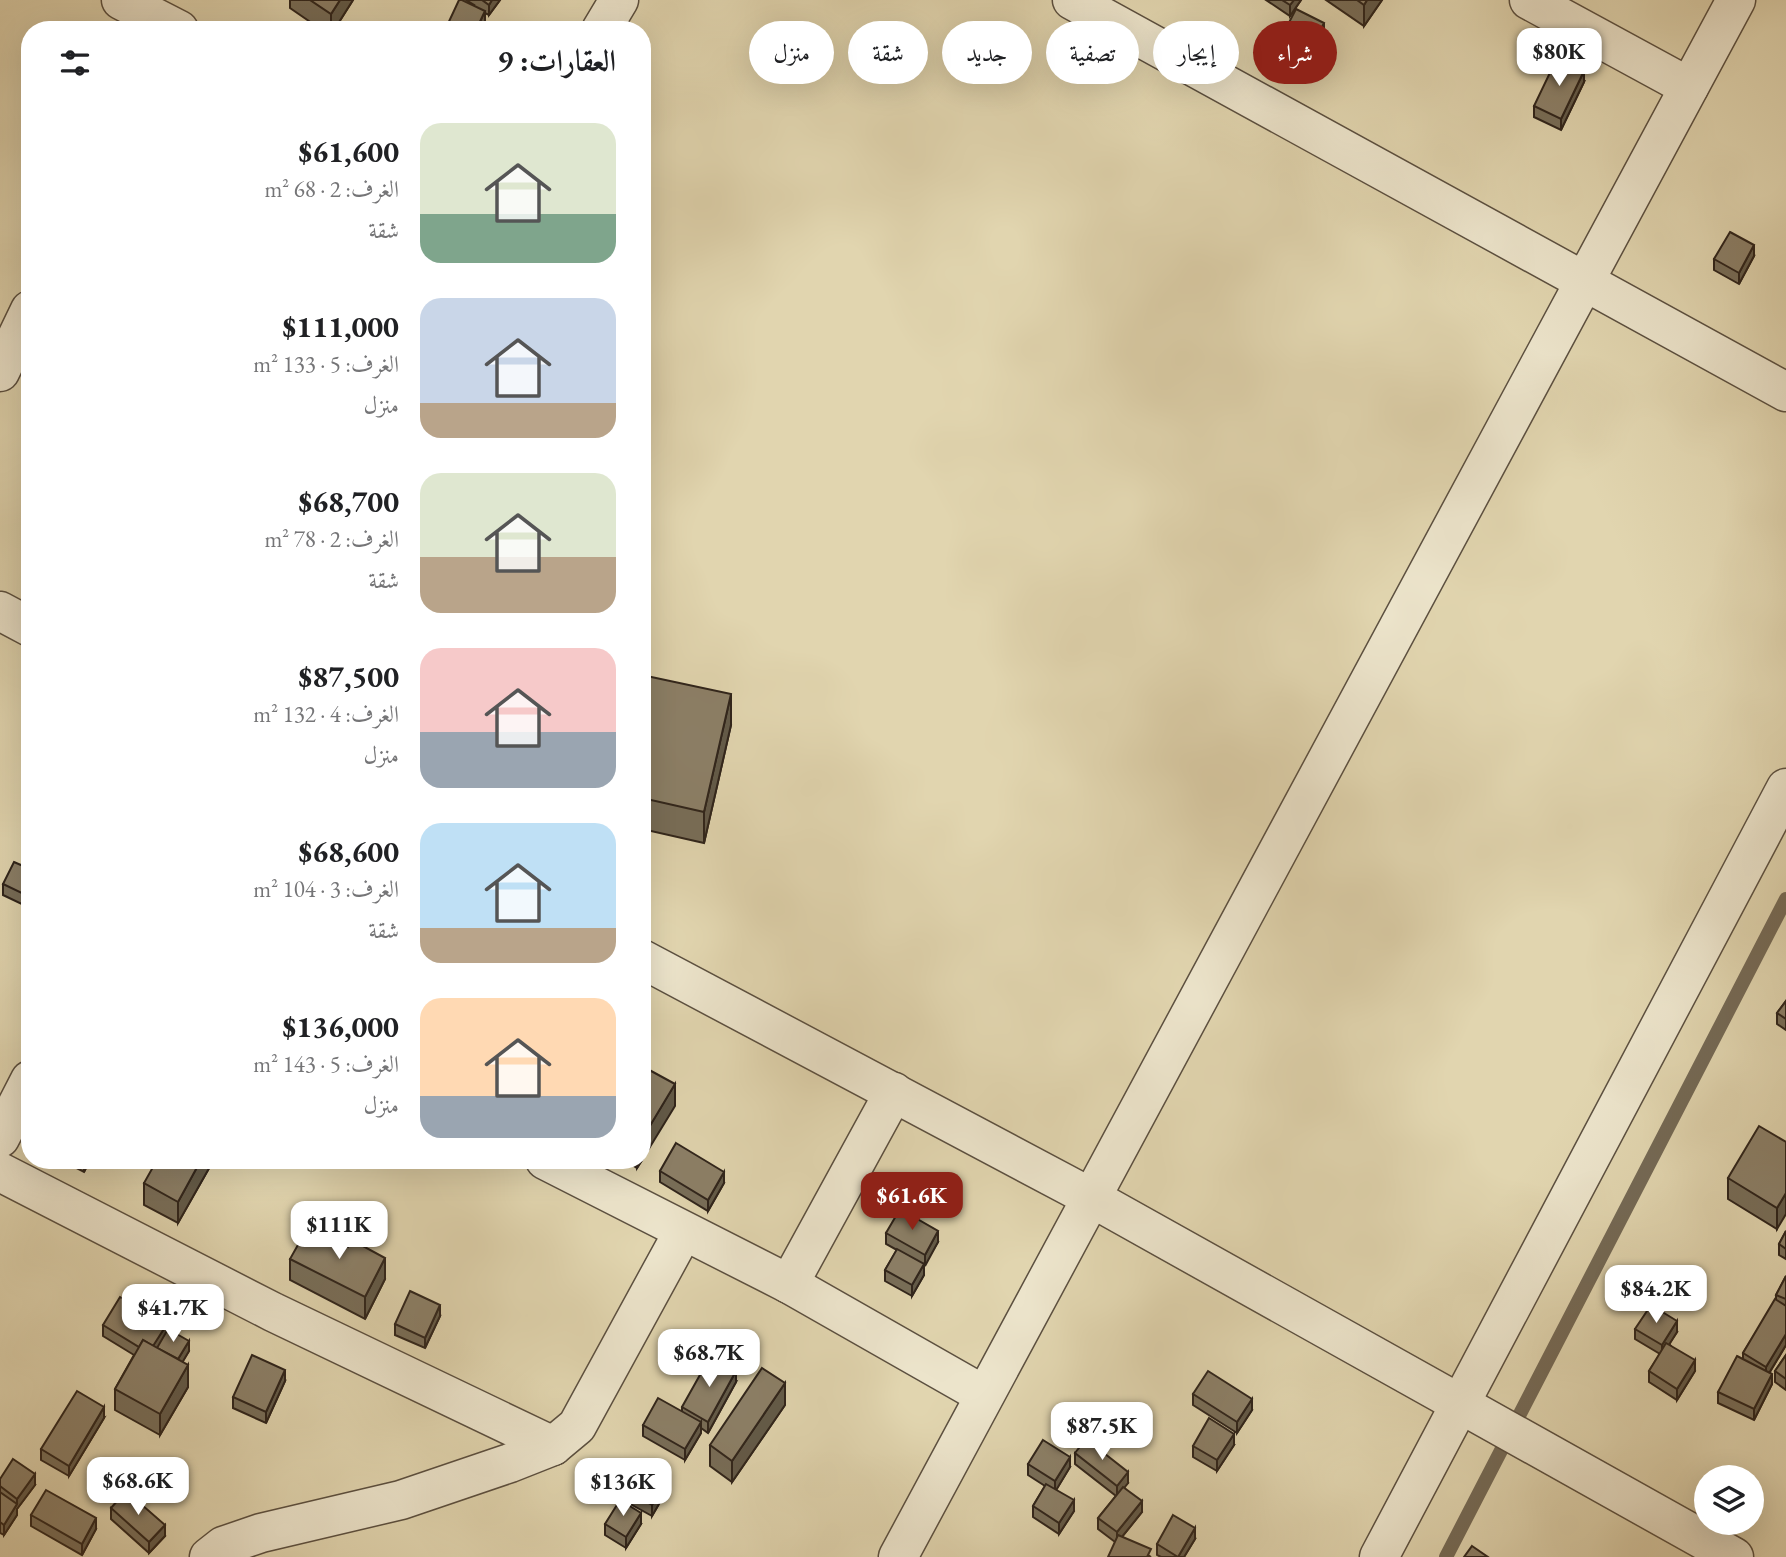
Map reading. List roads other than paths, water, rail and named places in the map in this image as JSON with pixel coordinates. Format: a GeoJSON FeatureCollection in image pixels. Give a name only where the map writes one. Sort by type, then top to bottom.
{"type":"FeatureCollection","features":[{"type":"Feature","properties":{"kind":"street"},"geometry":{"type":"LineString","coordinates":[[121,0],[158,21]]}},
{"type":"Feature","properties":{"kind":"street"},"geometry":{"type":"LineString","coordinates":[[606,21],[619,0]]}},
{"type":"Feature","properties":{"kind":"street"},"geometry":{"type":"LineString","coordinates":[[1072,0],[1585,279],[1786,392]]}},
{"type":"Feature","properties":{"kind":"street"},"geometry":{"type":"LineString","coordinates":[[1529,0],[1689,87]]}},
{"type":"Feature","properties":{"kind":"street"},"geometry":{"type":"LineString","coordinates":[[898,1557],[1736,0]]}},
{"type":"Feature","properties":{"kind":"street"},"geometry":{"type":"LineString","coordinates":[[0,372],[21,312]]}},
{"type":"Feature","properties":{"kind":"street"},"geometry":{"type":"LineString","coordinates":[[0,611],[21,622]]}},
{"type":"Feature","properties":{"kind":"street"},"geometry":{"type":"LineString","coordinates":[[1379,1557],[1786,789]]}},
{"type":"Feature","properties":{"kind":"street"},"geometry":{"type":"LineString","coordinates":[[651,964],[1090,1197],[1734,1557]]}},
{"type":"Feature","properties":{"kind":"street"},"geometry":{"type":"LineString","coordinates":[[789,1284],[894,1092]]}},
{"type":"Feature","properties":{"kind":"street"},"geometry":{"type":"LineString","coordinates":[[0,1138],[21,1097]]}},
{"type":"Feature","properties":{"kind":"street"},"geometry":{"type":"LineString","coordinates":[[562,1169],[789,1284],[984,1395]]}},
{"type":"Feature","properties":{"kind":"street"},"geometry":{"type":"LineString","coordinates":[[0,1172],[273,1312],[553,1446]]}},
{"type":"Feature","properties":{"kind":"street"},"geometry":{"type":"LineString","coordinates":[[209,1557],[223,1546],[261,1533],[401,1500],[553,1446],[577,1426],[683,1232]]}},
{"type":"Feature","properties":{"kind":"waterway"},"geometry":{"type":"LineString","coordinates":[[1446,1557],[1786,899]]}}]}
